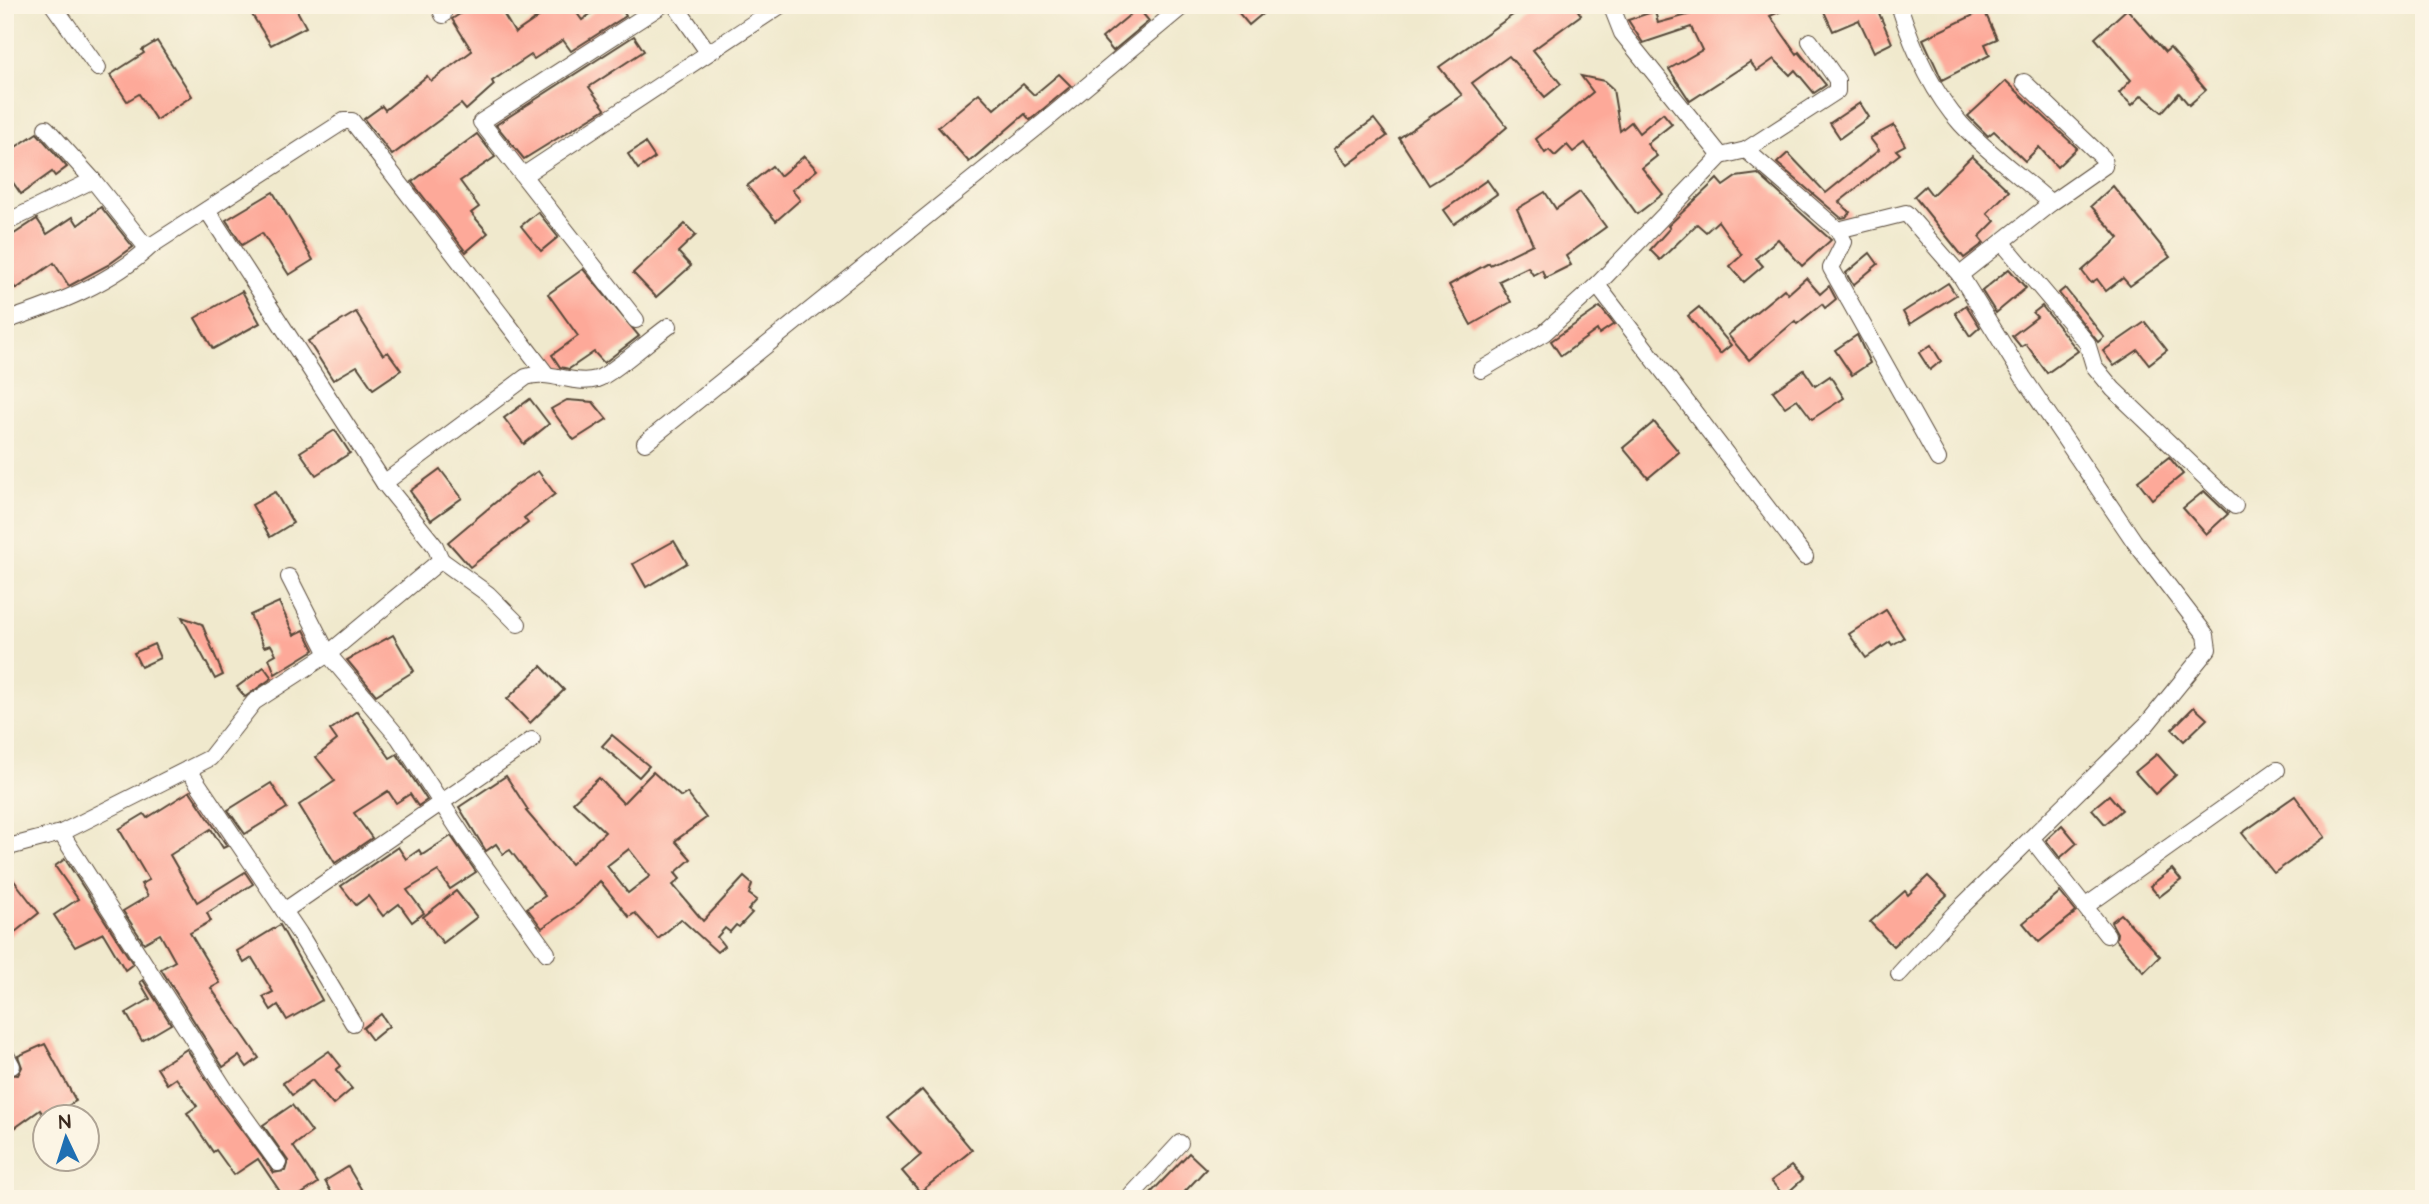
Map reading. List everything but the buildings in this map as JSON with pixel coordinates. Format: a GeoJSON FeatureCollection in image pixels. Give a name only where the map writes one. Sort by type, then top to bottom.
{"type":"FeatureCollection","features":[{"type":"Feature","properties":{"kind":"street"},"geometry":{"type":"LineString","coordinates":[[53,5],[98,68]]}},
{"type":"Feature","properties":{"kind":"street"},"geometry":{"type":"LineString","coordinates":[[636,320],[481,122],[662,5]]}},
{"type":"Feature","properties":{"kind":"street"},"geometry":{"type":"LineString","coordinates":[[675,5],[708,52]]}},
{"type":"Feature","properties":{"kind":"street"},"geometry":{"type":"LineString","coordinates":[[524,175],[781,5]]}},
{"type":"Feature","properties":{"kind":"street"},"geometry":{"type":"LineString","coordinates":[[645,443],[1024,139],[1184,5]]}},
{"type":"Feature","properties":{"kind":"street"},"geometry":{"type":"LineString","coordinates":[[1611,5],[1622,33],[1721,156]]}},
{"type":"Feature","properties":{"kind":"street"},"geometry":{"type":"LineString","coordinates":[[1899,5],[1907,30],[1935,86],[1961,124],[2051,203]]}},
{"type":"Feature","properties":{"kind":"street"},"geometry":{"type":"LineString","coordinates":[[1481,370],[1544,333],[1597,285],[1721,156],[1746,150],[1837,91],[1837,80],[1810,41]]}},
{"type":"Feature","properties":{"kind":"street"},"geometry":{"type":"LineString","coordinates":[[1960,275],[2051,203],[2100,170],[2105,162],[2024,82]]}},
{"type":"Feature","properties":{"kind":"street"},"geometry":{"type":"LineString","coordinates":[[5,321],[86,290],[344,121],[352,121],[547,375]]}},
{"type":"Feature","properties":{"kind":"street"},"geometry":{"type":"LineString","coordinates":[[46,128],[93,180],[143,243],[152,246]]}},
{"type":"Feature","properties":{"kind":"street"},"geometry":{"type":"LineString","coordinates":[[1746,150],[1838,230],[1844,242],[1831,268],[1938,459]]}},
{"type":"Feature","properties":{"kind":"street"},"geometry":{"type":"LineString","coordinates":[[5,223],[93,180]]}},
{"type":"Feature","properties":{"kind":"street"},"geometry":{"type":"LineString","coordinates":[[207,210],[384,483],[435,546],[441,560],[488,594],[518,624]]}},
{"type":"Feature","properties":{"kind":"street"},"geometry":{"type":"LineString","coordinates":[[1838,230],[1906,213],[1960,275],[2023,377],[2208,641],[2208,649],[2147,724],[1954,914],[1899,974]]}},
{"type":"Feature","properties":{"kind":"street"},"geometry":{"type":"LineString","coordinates":[[2002,242],[2087,343],[2094,366],[2113,388],[2235,506]]}},
{"type":"Feature","properties":{"kind":"street"},"geometry":{"type":"LineString","coordinates":[[1597,285],[1804,558]]}},
{"type":"Feature","properties":{"kind":"street"},"geometry":{"type":"LineString","coordinates":[[384,483],[526,377],[535,374],[572,380],[598,379],[669,326]]}},
{"type":"Feature","properties":{"kind":"street"},"geometry":{"type":"LineString","coordinates":[[5,848],[61,833],[210,758],[254,702],[328,654],[441,560]]}},
{"type":"Feature","properties":{"kind":"street"},"geometry":{"type":"LineString","coordinates":[[289,577],[328,654],[399,738],[441,804],[547,953]]}},
{"type":"Feature","properties":{"kind":"street"},"geometry":{"type":"LineString","coordinates":[[284,911],[532,740]]}},
{"type":"Feature","properties":{"kind":"street"},"geometry":{"type":"LineString","coordinates":[[188,769],[284,911],[353,1023]]}},
{"type":"Feature","properties":{"kind":"street"},"geometry":{"type":"LineString","coordinates":[[2086,906],[2277,770]]}},
{"type":"Feature","properties":{"kind":"street"},"geometry":{"type":"LineString","coordinates":[[61,833],[220,1083],[278,1163]]}},
{"type":"Feature","properties":{"kind":"street"},"geometry":{"type":"LineString","coordinates":[[2032,839],[2107,935]]}},
{"type":"Feature","properties":{"kind":"street"},"geometry":{"type":"LineString","coordinates":[[1128,1199],[1180,1143]]}}]}
